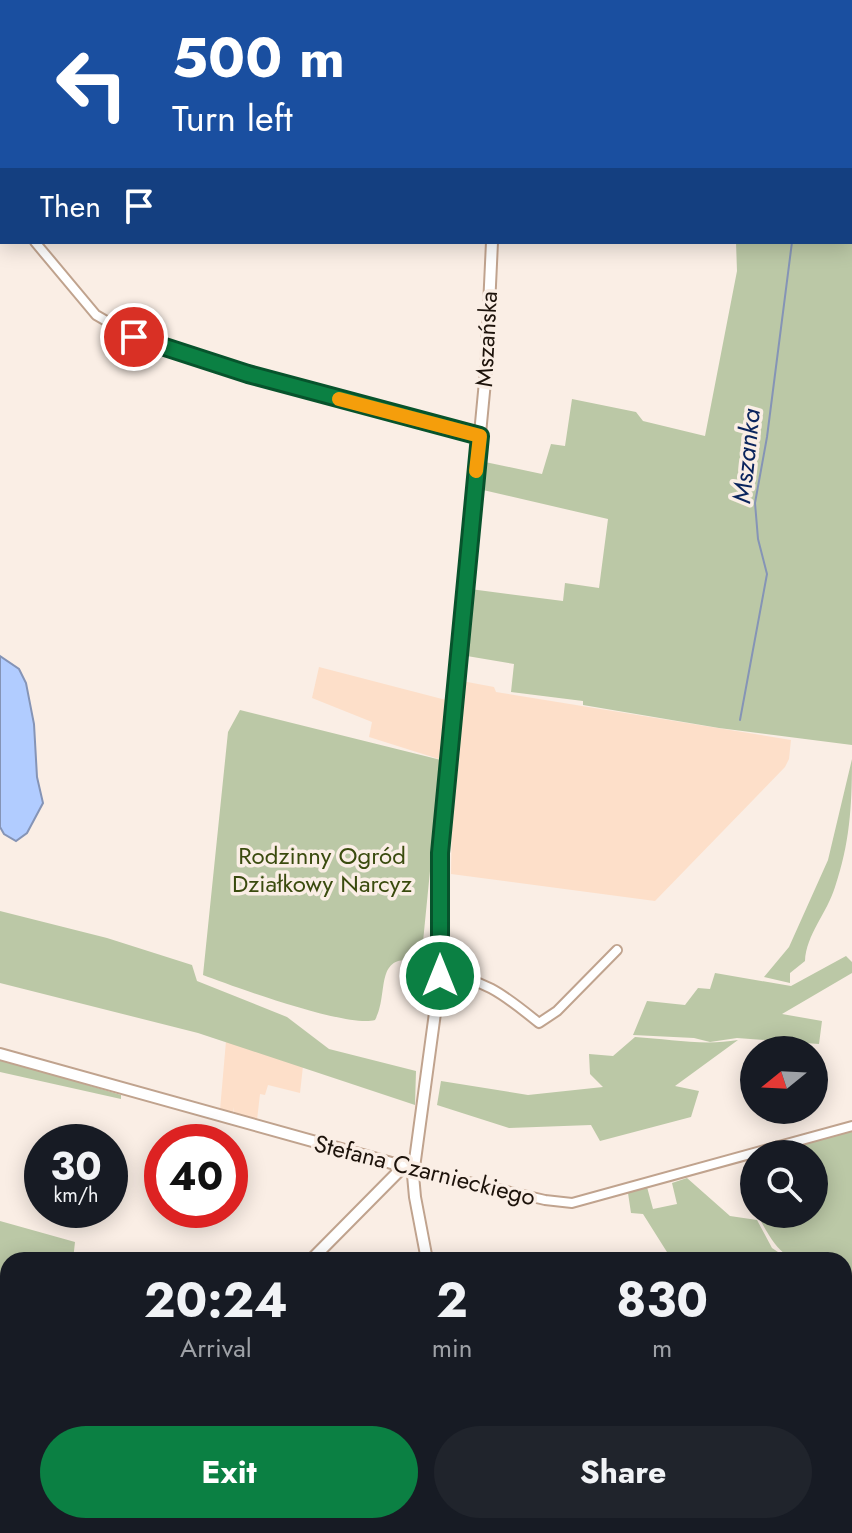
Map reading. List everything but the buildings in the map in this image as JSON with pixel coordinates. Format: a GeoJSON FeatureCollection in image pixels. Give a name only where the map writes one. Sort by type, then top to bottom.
{"type":"FeatureCollection","features":[{"type":"Feature","properties":{"kind":"street"},"geometry":{"type":"LineString","coordinates":[[37,244],[96,315],[134,337],[248,374],[480,436]]}},
{"type":"Feature","properties":{"kind":"street","name":"Mszańska"},"geometry":{"type":"LineString","coordinates":[[425,1252],[408,1168],[416,1153],[440,976],[441,840],[480,436],[492,244]]}},
{"type":"Feature","properties":{"kind":"street"},"geometry":{"type":"LineString","coordinates":[[440,976],[476,980],[500,992],[539,1023],[557,1011],[617,950]]}},
{"type":"Feature","properties":{"kind":"street","name":"Stefana Czarnieckiego"},"geometry":{"type":"LineString","coordinates":[[0,1054],[408,1168],[545,1200],[572,1203],[852,1126]]}},
{"type":"Feature","properties":{"kind":"street"},"geometry":{"type":"LineString","coordinates":[[319,1252],[408,1168]]}},
{"type":"Feature","properties":{"kind":"shaded area"},"geometry":{"type":"Polygon","coordinates":[[[319,667],[446,700],[442,760],[369,737],[372,722],[312,698],[319,667]]]}},
{"type":"Feature","properties":{"kind":"shaded area"},"geometry":{"type":"Polygon","coordinates":[[[462,681],[494,687],[496,692],[791,740],[789,759],[785,767],[655,901],[451,874],[450,802],[462,681]]]}},
{"type":"Feature","properties":{"kind":"shaded area"},"geometry":{"type":"Polygon","coordinates":[[[226,1041],[303,1066],[300,1093],[268,1085],[265,1095],[260,1094],[257,1120],[234,1114],[234,1107],[233,1114],[220,1110],[226,1041]]]}},
{"type":"Feature","properties":{"kind":"green space"},"geometry":{"type":"Polygon","coordinates":[[[736,244],[852,244],[852,745],[719,728],[583,705],[583,701],[511,692],[514,664],[461,655],[470,589],[563,601],[565,583],[599,588],[608,519],[483,490],[485,462],[542,474],[551,444],[565,446],[572,399],[636,412],[643,421],[705,436],[737,271],[736,244]]]}},
{"type":"Feature","properties":{"kind":"green space","name":"Rodzinny Ogród Działkowy Narcyz"},"geometry":{"type":"Polygon","coordinates":[[[240,710],[441,760],[421,962],[395,962],[389,968],[375,1020],[361,1021],[317,1012],[203,975],[228,732],[240,710]]]}},
{"type":"Feature","properties":{"kind":"green space"},"geometry":{"type":"Polygon","coordinates":[[[852,759],[847,839],[831,897],[809,942],[805,961],[790,973],[790,983],[764,977],[789,947],[828,860],[852,759]]]}},
{"type":"Feature","properties":{"kind":"green space"},"geometry":{"type":"Polygon","coordinates":[[[0,911],[107,938],[192,965],[197,981],[287,1017],[329,1049],[416,1071],[415,1105],[198,1033],[0,983],[0,911]]]}},
{"type":"Feature","properties":{"kind":"green space"},"geometry":{"type":"Polygon","coordinates":[[[846,956],[852,962],[852,973],[782,1014],[822,1021],[820,1036],[740,1036],[710,1042],[694,1038],[633,1035],[647,1001],[685,1005],[698,988],[710,989],[715,973],[791,986],[846,956]]]}},
{"type":"Feature","properties":{"kind":"green space"},"geometry":{"type":"Polygon","coordinates":[[[635,1037],[699,1042],[738,1040],[675,1086],[699,1091],[691,1117],[600,1141],[591,1125],[509,1128],[437,1105],[441,1081],[528,1095],[603,1087],[590,1074],[589,1054],[613,1056],[635,1037]]]}},
{"type":"Feature","properties":{"kind":"green space"},"geometry":{"type":"Polygon","coordinates":[[[0,1059],[121,1095],[121,1099],[0,1072],[0,1059]]]}},
{"type":"Feature","properties":{"kind":"green space"},"geometry":{"type":"Polygon","coordinates":[[[852,1130],[852,1252],[784,1252],[766,1228],[828,1228],[828,1140],[817,1140],[852,1130]]]}},
{"type":"Feature","properties":{"kind":"green space"},"geometry":{"type":"Polygon","coordinates":[[[687,1178],[730,1216],[740,1217],[740,1228],[761,1228],[772,1248],[778,1252],[667,1252],[643,1214],[631,1213],[628,1193],[647,1187],[653,1209],[677,1204],[672,1183],[687,1178]]]}},
{"type":"Feature","properties":{"kind":"green space"},"geometry":{"type":"Polygon","coordinates":[[[0,1221],[75,1242],[74,1252],[0,1252],[0,1221]]]}},
{"type":"Feature","properties":{"kind":"water"},"geometry":{"type":"Polygon","coordinates":[[[0,656],[19,669],[26,683],[43,803],[27,833],[16,841],[4,834],[0,827],[0,656]]]}},
{"type":"Feature","properties":{"kind":"waterway","name":"Mszanka"},"geometry":{"type":"LineString","coordinates":[[740,720],[767,574],[758,539],[755,503],[767,437],[792,244]]}},
{"type":"Feature","properties":{"kind":"slow traffic"},"geometry":{"type":"LineString","coordinates":[[339,399],[480,436],[476,471]]}},
{"type":"Feature","properties":{"kind":"route"},"geometry":{"type":"LineString","coordinates":[[134,337],[248,374],[480,436],[440,853],[440,976]]}}]}
